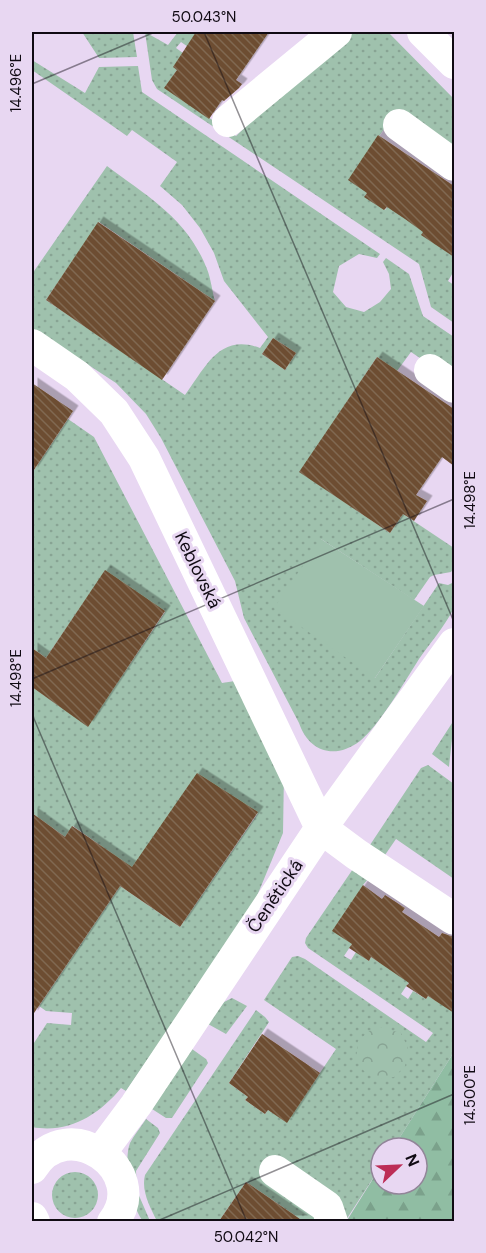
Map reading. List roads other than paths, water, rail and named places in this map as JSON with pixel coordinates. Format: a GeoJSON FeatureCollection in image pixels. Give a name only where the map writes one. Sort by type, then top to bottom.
{"type":"FeatureCollection","features":[{"type":"Feature","properties":{"kind":"street"},"geometry":{"type":"LineString","coordinates":[[228,121],[336,32]]}},
{"type":"Feature","properties":{"kind":"street"},"geometry":{"type":"LineString","coordinates":[[423,32],[454,63]]}},
{"type":"Feature","properties":{"kind":"street"},"geometry":{"type":"LineString","coordinates":[[399,125],[454,165]]}},
{"type":"Feature","properties":{"kind":"street","name":"Keblovská"},"geometry":{"type":"LineString","coordinates":[[32,345],[77,376],[114,412],[144,458],[321,828]]}},
{"type":"Feature","properties":{"kind":"street","name":"Čenětická"},"geometry":{"type":"LineString","coordinates":[[101,1152],[136,1105],[321,828],[454,644]]}},
{"type":"Feature","properties":{"kind":"street"},"geometry":{"type":"LineString","coordinates":[[321,828],[454,919]]}},
{"type":"Feature","properties":{"kind":"street"},"geometry":{"type":"LineString","coordinates":[[32,1166],[47,1152],[60,1146],[74,1144],[88,1146],[101,1152],[120,1176],[123,1191],[116,1221]]}},
{"type":"Feature","properties":{"kind":"street"},"geometry":{"type":"LineString","coordinates":[[275,1171],[327,1207],[332,1221]]}}]}
